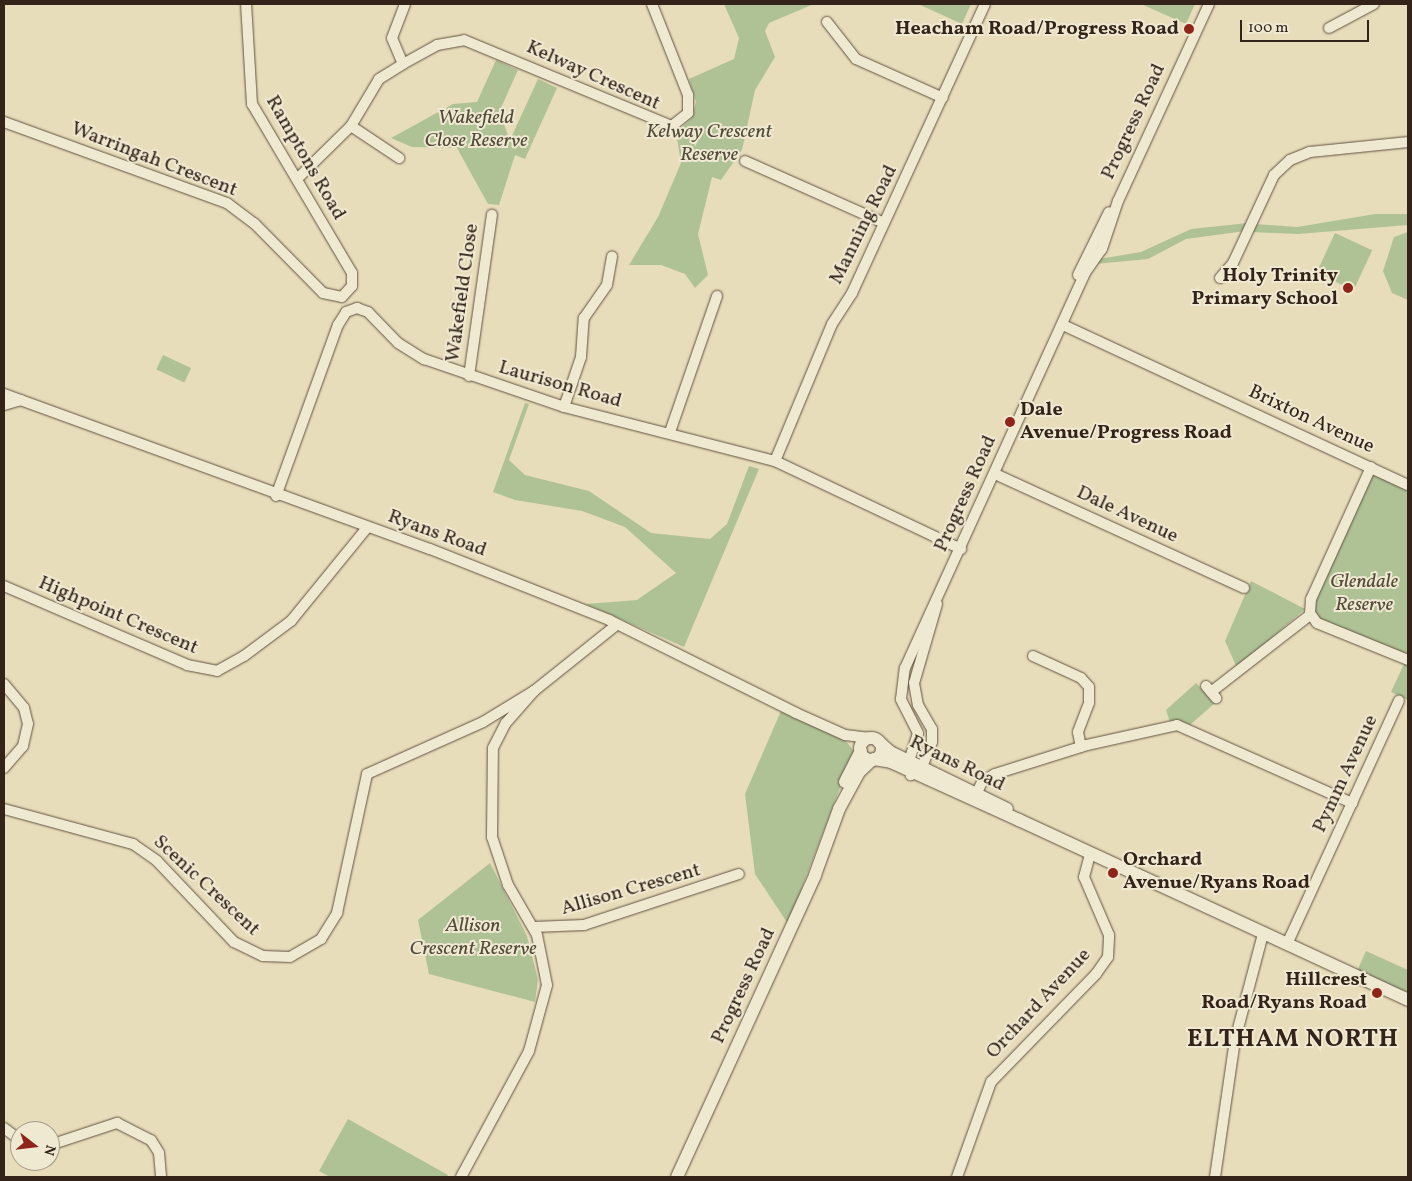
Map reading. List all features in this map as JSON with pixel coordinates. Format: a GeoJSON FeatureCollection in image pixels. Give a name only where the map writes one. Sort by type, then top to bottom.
{"type":"FeatureCollection","features":[{"type":"Feature","properties":{"kind":"street","name":"Ramptons Road"},"geometry":{"type":"LineString","coordinates":[[246,4],[252,104],[352,273],[348,292]]}},
{"type":"Feature","properties":{"kind":"street"},"geometry":{"type":"LineString","coordinates":[[297,179],[351,126],[374,84],[402,64],[392,38],[406,4]]}},
{"type":"Feature","properties":{"kind":"street","name":"Kelway Crescent"},"geometry":{"type":"LineString","coordinates":[[402,64],[437,45],[464,40],[662,125],[676,126],[688,113],[688,95],[652,4]]}},
{"type":"Feature","properties":{"kind":"street","name":"Manning Road"},"geometry":{"type":"LineString","coordinates":[[775,461],[832,324],[884,224],[985,4]]}},
{"type":"Feature","properties":{"kind":"street","name":"Progress Road"},"geometry":{"type":"LineString","coordinates":[[911,775],[909,761],[918,733],[905,712],[900,685],[1087,269],[1102,249],[1118,201],[1209,4]]}},
{"type":"Feature","properties":{"kind":"street"},"geometry":{"type":"LineString","coordinates":[[1329,28],[1374,4]]}},
{"type":"Feature","properties":{"kind":"street"},"geometry":{"type":"LineString","coordinates":[[827,22],[856,59],[943,98]]}},
{"type":"Feature","properties":{"kind":"street","name":"Warringah Crescent"},"geometry":{"type":"LineString","coordinates":[[4,122],[227,203],[254,223],[323,293],[336,298],[348,292]]}},
{"type":"Feature","properties":{"kind":"street"},"geometry":{"type":"LineString","coordinates":[[351,126],[399,158]]}},
{"type":"Feature","properties":{"kind":"street"},"geometry":{"type":"LineString","coordinates":[[1220,278],[1233,263],[1274,175],[1290,160],[1310,152],[1408,142]]}},
{"type":"Feature","properties":{"kind":"street"},"geometry":{"type":"LineString","coordinates":[[744,161],[884,224]]}},
{"type":"Feature","properties":{"kind":"street","name":"Wakefield Close"},"geometry":{"type":"LineString","coordinates":[[469,376],[492,215]]}},
{"type":"Feature","properties":{"kind":"street"},"geometry":{"type":"LineString","coordinates":[[564,406],[581,357],[584,318],[607,285],[612,256]]}},
{"type":"Feature","properties":{"kind":"street"},"geometry":{"type":"LineString","coordinates":[[670,432],[717,296]]}},
{"type":"Feature","properties":{"kind":"street","name":"Laurison Road"},"geometry":{"type":"LineString","coordinates":[[276,496],[346,312],[363,309],[410,353],[469,376],[564,406],[670,432],[775,461],[961,549]]}},
{"type":"Feature","properties":{"kind":"street","name":"Brixton Avenue"},"geometry":{"type":"LineString","coordinates":[[1064,322],[1408,484]]}},
{"type":"Feature","properties":{"kind":"street","name":"Ryans Road"},"geometry":{"type":"LineString","coordinates":[[4,394],[366,529],[430,549],[609,620],[616,626],[845,735],[875,740],[974,798],[1019,820],[1408,1000]]}},
{"type":"Feature","properties":{"kind":"street"},"geometry":{"type":"LineString","coordinates":[[4,405],[21,400]]}},
{"type":"Feature","properties":{"kind":"street"},"geometry":{"type":"LineString","coordinates":[[1211,692],[1310,616],[1311,599],[1371,467]]}},
{"type":"Feature","properties":{"kind":"street","name":"Dale Avenue"},"geometry":{"type":"LineString","coordinates":[[995,474],[1244,588]]}},
{"type":"Feature","properties":{"kind":"street"},"geometry":{"type":"LineString","coordinates":[[351,548],[353,524]]}},
{"type":"Feature","properties":{"kind":"street","name":"Highpoint Crescent"},"geometry":{"type":"LineString","coordinates":[[4,586],[187,665],[217,670],[244,656],[291,620],[366,529]]}},
{"type":"Feature","properties":{"kind":"street","name":"Progress Road"},"geometry":{"type":"LineString","coordinates":[[922,767],[933,736],[916,699],[914,683],[937,604]]}},
{"type":"Feature","properties":{"kind":"street"},"geometry":{"type":"LineString","coordinates":[[1310,616],[1376,650],[1408,660]]}},
{"type":"Feature","properties":{"kind":"street"},"geometry":{"type":"LineString","coordinates":[[461,1177],[524,1062],[542,1010],[547,978],[534,927],[498,860],[490,826],[489,791],[496,740],[534,691],[616,626]]}},
{"type":"Feature","properties":{"kind":"street"},"geometry":{"type":"LineString","coordinates":[[1033,656],[1081,678],[1089,687],[1089,703],[1078,732],[1082,747]]}},
{"type":"Feature","properties":{"kind":"street"},"geometry":{"type":"LineString","coordinates":[[4,684],[24,708],[28,724],[23,746],[4,768]]}},
{"type":"Feature","properties":{"kind":"street","name":"Scenic Crescent"},"geometry":{"type":"LineString","coordinates":[[4,809],[133,844],[157,861],[234,942],[263,956],[290,957],[322,939],[338,913],[367,774],[483,722],[534,691]]}},
{"type":"Feature","properties":{"kind":"street","name":"Pymm Avenue"},"geometry":{"type":"LineString","coordinates":[[1287,944],[1399,700]]}},
{"type":"Feature","properties":{"kind":"street"},"geometry":{"type":"LineString","coordinates":[[974,798],[995,774],[1082,747],[1177,725],[1352,803]]}},
{"type":"Feature","properties":{"kind":"street","name":"Ryans Road"},"geometry":{"type":"LineString","coordinates":[[845,735],[861,750]]}},
{"type":"Feature","properties":{"kind":"street"},"geometry":{"type":"LineString","coordinates":[[861,750],[873,760],[882,752],[875,740]]}},
{"type":"Feature","properties":{"kind":"street","name":"Progress Road"},"geometry":{"type":"LineString","coordinates":[[677,1177],[815,875],[839,809],[847,779],[861,750],[875,740]]}},
{"type":"Feature","properties":{"kind":"street","name":"Progress Road"},"geometry":{"type":"LineString","coordinates":[[839,809],[859,772],[873,760]]}},
{"type":"Feature","properties":{"kind":"street","name":"Ryans Road"},"geometry":{"type":"LineString","coordinates":[[873,760],[891,762],[911,775],[974,798]]}},
{"type":"Feature","properties":{"kind":"street"},"geometry":{"type":"LineString","coordinates":[[911,775],[922,767]]}},
{"type":"Feature","properties":{"kind":"street","name":"Orchard Avenue"},"geometry":{"type":"LineString","coordinates":[[957,1177],[991,1082],[1096,974],[1108,957],[1109,935],[1084,877],[1090,854]]}},
{"type":"Feature","properties":{"kind":"street","name":"Allison Crescent"},"geometry":{"type":"LineString","coordinates":[[534,927],[584,925],[740,874]]}},
{"type":"Feature","properties":{"kind":"street"},"geometry":{"type":"LineString","coordinates":[[1215,1177],[1234,1040],[1263,934]]}},
{"type":"Feature","properties":{"kind":"street"},"geometry":{"type":"LineString","coordinates":[[60,1142],[117,1123],[151,1140],[159,1153],[161,1177]]}},
{"type":"Feature","properties":{"kind":"green space","name":"Kelway Crescent Reserve"},"geometry":{"type":"Polygon","coordinates":[[[724,4],[814,4],[769,23],[765,31],[775,57],[755,90],[742,150],[721,180],[712,177],[698,234],[708,275],[695,288],[685,274],[661,265],[629,265],[658,217],[681,163],[676,132],[691,119],[696,102],[689,79],[734,59],[739,38],[724,4]]]}},
{"type":"Feature","properties":{"kind":"green space"},"geometry":{"type":"Polygon","coordinates":[[[918,4],[971,4],[962,24],[918,4]]]}},
{"type":"Feature","properties":{"kind":"green space"},"geometry":{"type":"Polygon","coordinates":[[[1141,4],[1195,4],[1186,24],[1141,4]]]}},
{"type":"Feature","properties":{"kind":"green space","name":"Wakefield Close Reserve"},"geometry":{"type":"Polygon","coordinates":[[[496,60],[518,70],[499,112],[510,140],[538,79],[557,88],[525,159],[515,155],[499,205],[488,204],[457,148],[412,147],[391,138],[453,104],[477,102],[496,60]]]}},
{"type":"Feature","properties":{"kind":"green space"},"geometry":{"type":"Polygon","coordinates":[[[1375,214],[1408,214],[1408,225],[1298,234],[1251,232],[1254,224],[1297,227],[1375,214]]]}},
{"type":"Feature","properties":{"kind":"green space"},"geometry":{"type":"Polygon","coordinates":[[[1248,223],[1245,231],[1186,239],[1148,259],[1095,264],[1099,259],[1141,252],[1191,229],[1248,223]]]}},
{"type":"Feature","properties":{"kind":"green space"},"geometry":{"type":"Polygon","coordinates":[[[1408,232],[1408,300],[1392,293],[1383,271],[1394,237],[1408,232]]]}},
{"type":"Feature","properties":{"kind":"green space"},"geometry":{"type":"Polygon","coordinates":[[[1335,233],[1372,250],[1354,290],[1316,273],[1335,233]]]}},
{"type":"Feature","properties":{"kind":"green space"},"geometry":{"type":"Polygon","coordinates":[[[163,355],[191,368],[184,383],[156,370],[163,355]]]}},
{"type":"Feature","properties":{"kind":"green space"},"geometry":{"type":"Polygon","coordinates":[[[525,403],[529,404],[509,460],[525,475],[589,491],[651,533],[710,539],[727,524],[749,466],[759,469],[684,647],[586,604],[637,600],[676,573],[625,527],[582,511],[515,500],[493,492],[525,403]]]}},
{"type":"Feature","properties":{"kind":"green space","name":"Glendale Reserve"},"geometry":{"type":"Polygon","coordinates":[[[1376,475],[1408,488],[1408,657],[1316,618],[1312,606],[1371,477],[1376,475]]]}},
{"type":"Feature","properties":{"kind":"green space"},"geometry":{"type":"Polygon","coordinates":[[[1251,581],[1305,609],[1237,668],[1225,641],[1251,581]]]}},
{"type":"Feature","properties":{"kind":"green space"},"geometry":{"type":"Polygon","coordinates":[[[1404,664],[1408,664],[1408,700],[1391,692],[1404,664]]]}},
{"type":"Feature","properties":{"kind":"green space"},"geometry":{"type":"Polygon","coordinates":[[[1196,683],[1215,703],[1190,725],[1170,722],[1166,710],[1196,683]]]}},
{"type":"Feature","properties":{"kind":"green space"},"geometry":{"type":"Polygon","coordinates":[[[781,711],[813,722],[845,740],[854,751],[788,924],[755,874],[745,794],[781,711]]]}},
{"type":"Feature","properties":{"kind":"green space","name":"Allison Crescent Reserve"},"geometry":{"type":"Polygon","coordinates":[[[490,863],[527,936],[538,980],[535,1002],[429,974],[418,920],[490,863]]]}},
{"type":"Feature","properties":{"kind":"green space"},"geometry":{"type":"Polygon","coordinates":[[[1366,951],[1408,970],[1408,994],[1357,971],[1366,951]]]}},
{"type":"Feature","properties":{"kind":"green space"},"geometry":{"type":"Polygon","coordinates":[[[348,1119],[448,1175],[447,1177],[330,1177],[319,1171],[348,1119]]]}},
{"type":"Feature","properties":{"kind":"place","name":"Heacham Road/Progress Road"},"geometry":{"type":"Point","coordinates":[1189,29]}},
{"type":"Feature","properties":{"kind":"place","name":"Holy Trinity Primary School"},"geometry":{"type":"Point","coordinates":[1348,288]}},
{"type":"Feature","properties":{"kind":"place","name":"Dale Avenue/Progress Road"},"geometry":{"type":"Point","coordinates":[1010,422]}},
{"type":"Feature","properties":{"kind":"place","name":"Orchard Avenue/Ryans Road"},"geometry":{"type":"Point","coordinates":[1113,873]}},
{"type":"Feature","properties":{"kind":"place","name":"Hillcrest Road/Ryans Road"},"geometry":{"type":"Point","coordinates":[1377,993]}},
{"type":"Feature","properties":{"kind":"district","name":"ELTHAM NORTH"},"geometry":{"type":"Point","coordinates":[1293,1040]}}]}
